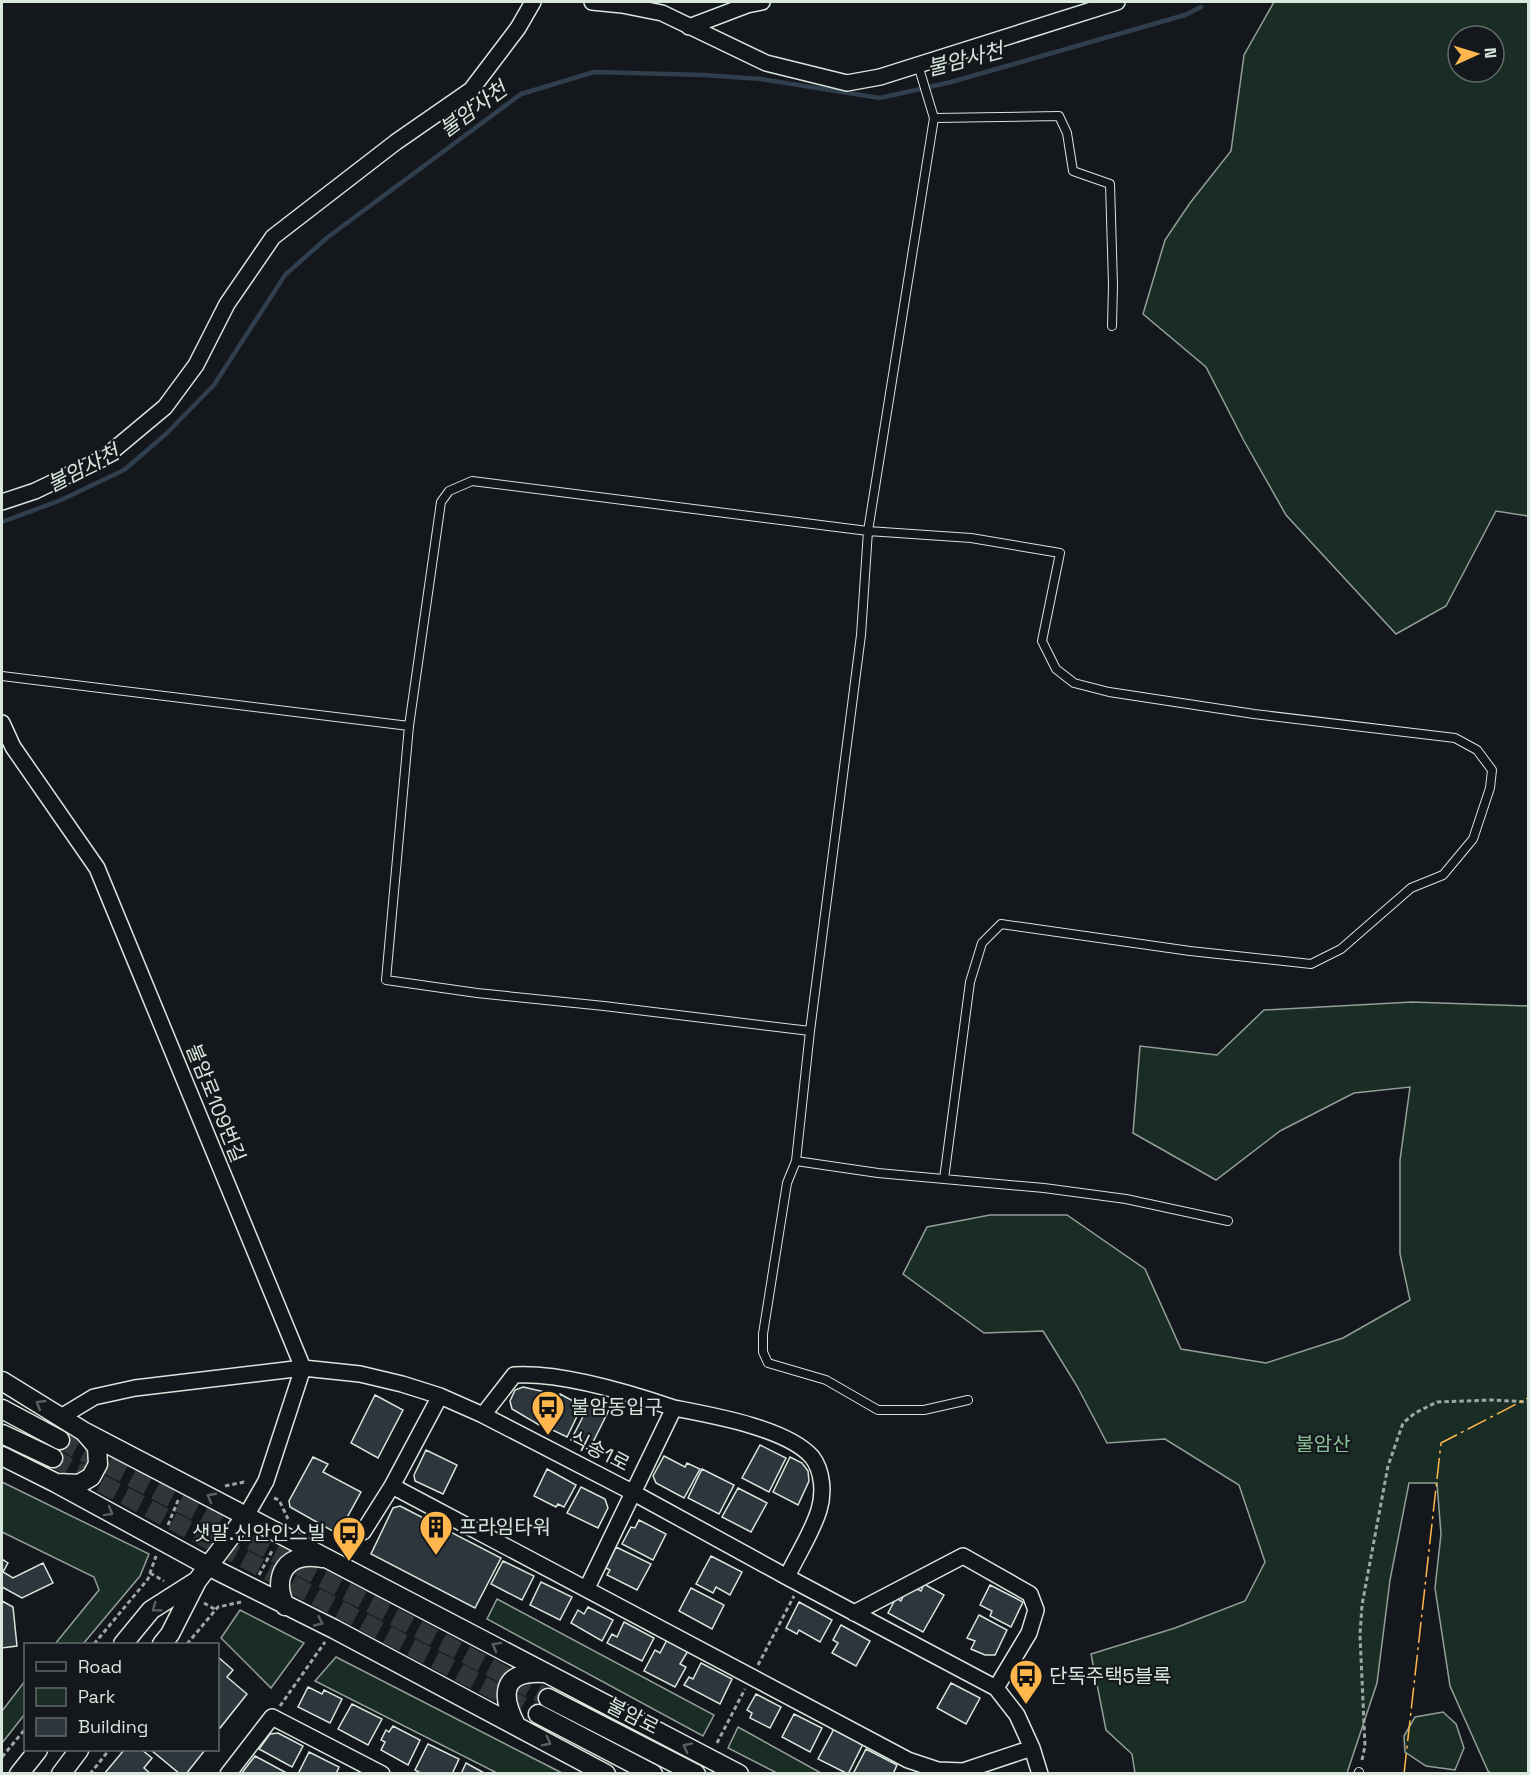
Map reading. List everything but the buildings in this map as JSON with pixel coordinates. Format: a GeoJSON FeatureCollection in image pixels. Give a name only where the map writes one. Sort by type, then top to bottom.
{"type":"FeatureCollection","features":[{"type":"Feature","properties":{"kind":"street"},"geometry":{"type":"LineString","coordinates":[[2,502],[35,491],[104,458],[165,407],[196,365],[227,304],[273,237],[396,142],[471,90],[518,28],[533,2]]}},
{"type":"Feature","properties":{"kind":"street"},"geometry":{"type":"LineString","coordinates":[[592,2],[622,5],[662,14],[766,63],[847,83],[920,70],[1117,2]]}},
{"type":"Feature","properties":{"kind":"street"},"geometry":{"type":"LineString","coordinates":[[689,27],[747,5],[762,2]]}},
{"type":"Feature","properties":{"kind":"street","name":"불암로109번길"},"geometry":{"type":"LineString","coordinates":[[2,723],[13,747],[97,868],[303,1368]]}},
{"type":"Feature","properties":{"kind":"street"},"geometry":{"type":"LineString","coordinates":[[163,1643],[170,1634],[202,1574],[246,1516],[266,1481],[303,1368]]}},
{"type":"Feature","properties":{"kind":"street","name":"식송1로"},"geometry":{"type":"LineString","coordinates":[[61,1417],[94,1397],[135,1388],[303,1368],[360,1374],[440,1396],[483,1415],[632,1492],[996,1688],[1017,1715],[1040,1773]]}},
{"type":"Feature","properties":{"kind":"street"},"geometry":{"type":"LineString","coordinates":[[483,1415],[514,1375],[532,1374],[597,1386],[674,1408],[740,1422],[775,1434],[811,1456],[819,1468],[822,1488],[819,1510],[787,1577]]}},
{"type":"Feature","properties":{"kind":"street"},"geometry":{"type":"LineString","coordinates":[[2,1381],[83,1431],[739,1773]]}},
{"type":"Feature","properties":{"kind":"street"},"geometry":{"type":"LineString","coordinates":[[363,1532],[392,1486],[440,1396]]}},
{"type":"Feature","properties":{"kind":"street"},"geometry":{"type":"LineString","coordinates":[[587,1588],[674,1408]]}},
{"type":"Feature","properties":{"kind":"street"},"geometry":{"type":"LineString","coordinates":[[2,1409],[60,1440]]}},
{"type":"Feature","properties":{"kind":"street"},"geometry":{"type":"LineString","coordinates":[[56,1483],[79,1484],[91,1477],[98,1464],[97,1447],[83,1431]]}},
{"type":"Feature","properties":{"kind":"street"},"geometry":{"type":"LineString","coordinates":[[2,1434],[52,1458]]}},
{"type":"Feature","properties":{"kind":"street"},"geometry":{"type":"LineString","coordinates":[[2,1456],[161,1540],[202,1574],[252,1589],[334,1629],[606,1773]]}},
{"type":"Feature","properties":{"kind":"street"},"geometry":{"type":"LineString","coordinates":[[392,1486],[908,1760],[938,1770],[963,1771],[1032,1748]]}},
{"type":"Feature","properties":{"kind":"street"},"geometry":{"type":"LineString","coordinates":[[285,1606],[278,1584],[282,1571],[290,1561],[314,1556],[327,1559]]}},
{"type":"Feature","properties":{"kind":"street"},"geometry":{"type":"LineString","coordinates":[[854,1613],[963,1556],[1030,1594],[1036,1610],[1029,1633],[996,1688]]}},
{"type":"Feature","properties":{"kind":"street"},"geometry":{"type":"LineString","coordinates":[[124,1643],[151,1610],[202,1574]]}},
{"type":"Feature","properties":{"kind":"street"},"geometry":{"type":"LineString","coordinates":[[516,1725],[508,1709],[506,1698],[508,1686],[517,1676],[528,1672],[543,1672]]}},
{"type":"Feature","properties":{"kind":"street","name":"불암로"},"geometry":{"type":"LineString","coordinates":[[548,1698],[696,1773]]}},
{"type":"Feature","properties":{"kind":"street"},"geometry":{"type":"LineString","coordinates":[[538,1714],[653,1773]]}},
{"type":"Feature","properties":{"kind":"street"},"geometry":{"type":"LineString","coordinates":[[228,1773],[272,1717],[382,1773]]}},
{"type":"Feature","properties":{"kind":"street"},"geometry":{"type":"LineString","coordinates":[[19,1773],[36,1751]]}},
{"type":"Feature","properties":{"kind":"street"},"geometry":{"type":"LineString","coordinates":[[61,1773],[78,1751]]}},
{"type":"Feature","properties":{"kind":"lane"},"geometry":{"type":"LineString","coordinates":[[920,70],[934,118],[868,531],[861,635],[810,1031],[796,1161],[787,1183],[763,1334],[763,1352],[768,1363],[826,1380],[878,1410],[924,1410],[968,1400]]}},
{"type":"Feature","properties":{"kind":"lane"},"geometry":{"type":"LineString","coordinates":[[934,118],[1059,116],[1067,133],[1073,171],[1110,184],[1112,326]]}},
{"type":"Feature","properties":{"kind":"lane"},"geometry":{"type":"LineString","coordinates":[[810,1031],[477,993],[386,980],[409,726],[441,502],[449,490],[472,481],[868,531],[971,538],[1060,553],[1042,641],[1056,669],[1074,683],[1109,692],[1254,714],[1455,738],[1477,750],[1492,770],[1490,788],[1473,839],[1443,875],[1411,888],[1341,949],[1311,964],[1190,951],[1001,924],[982,943],[970,982],[944,1179]]}},
{"type":"Feature","properties":{"kind":"lane"},"geometry":{"type":"LineString","coordinates":[[2,676],[409,726]]}},
{"type":"Feature","properties":{"kind":"lane"},"geometry":{"type":"LineString","coordinates":[[796,1161],[878,1173],[1044,1188],[1126,1199],[1228,1221]]}},
{"type":"Feature","properties":{"kind":"path"},"geometry":{"type":"LineString","coordinates":[[1358,1773],[1365,1746],[1360,1635],[1362,1605],[1388,1466],[1403,1423],[1415,1413],[1437,1402],[1528,1401]]}},
{"type":"Feature","properties":{"kind":"path"},"geometry":{"type":"LineString","coordinates":[[95,1643],[148,1579],[161,1540],[186,1484]]}},
{"type":"Feature","properties":{"kind":"path"},"geometry":{"type":"LineString","coordinates":[[188,1643],[218,1607],[246,1600],[288,1520],[279,1500]]}},
{"type":"Feature","properties":{"kind":"path"},"geometry":{"type":"LineString","coordinates":[[272,1717],[334,1629]]}},
{"type":"Feature","properties":{"kind":"path"},"geometry":{"type":"LineString","coordinates":[[2,1757],[24,1730]]}},
{"type":"Feature","properties":{"kind":"path"},"geometry":{"type":"LineString","coordinates":[[90,1773],[107,1751]]}},
{"type":"Feature","properties":{"kind":"green space"},"geometry":{"type":"Polygon","coordinates":[[[1274,2],[1528,2],[1528,516],[1496,511],[1446,606],[1396,634],[1286,515],[1206,367],[1143,314],[1165,240],[1190,203],[1231,151],[1244,55],[1274,2]]]}},
{"type":"Feature","properties":{"kind":"green space","name":"불암산"},"geometry":{"type":"Polygon","coordinates":[[[1412,1002],[1528,1006],[1528,1773],[1491,1773],[1488,1771],[1450,1686],[1435,1588],[1441,1534],[1437,1483],[1409,1483],[1390,1580],[1377,1683],[1347,1773],[1135,1773],[1132,1754],[1106,1730],[1091,1654],[1175,1628],[1245,1601],[1265,1562],[1239,1485],[1165,1439],[1107,1443],[1077,1386],[1043,1331],[984,1333],[903,1274],[927,1227],[990,1215],[1067,1215],[1145,1269],[1181,1349],[1266,1363],[1343,1338],[1410,1300],[1400,1254],[1400,1160],[1410,1087],[1354,1093],[1280,1131],[1216,1180],[1133,1133],[1140,1046],[1217,1055],[1264,1010],[1412,1002]]]}},
{"type":"Feature","properties":{"kind":"green space"},"geometry":{"type":"Polygon","coordinates":[[[2,1482],[149,1554],[140,1576],[84,1643],[56,1643],[99,1590],[94,1577],[2,1532],[2,1482]]]}},
{"type":"Feature","properties":{"kind":"green space"},"geometry":{"type":"Polygon","coordinates":[[[497,1599],[714,1715],[703,1736],[487,1619],[497,1599]]]}},
{"type":"Feature","properties":{"kind":"green space"},"geometry":{"type":"Polygon","coordinates":[[[240,1610],[304,1643],[271,1688],[221,1638],[240,1610]]]}},
{"type":"Feature","properties":{"kind":"green space"},"geometry":{"type":"Polygon","coordinates":[[[336,1657],[562,1773],[497,1773],[315,1681],[336,1657]]]}},
{"type":"Feature","properties":{"kind":"green space"},"geometry":{"type":"Polygon","coordinates":[[[24,1682],[24,1715],[2,1743],[2,1711],[24,1682]]]}},
{"type":"Feature","properties":{"kind":"green space"},"geometry":{"type":"Polygon","coordinates":[[[1443,1712],[1456,1724],[1464,1748],[1455,1770],[1426,1766],[1405,1752],[1404,1736],[1415,1717],[1443,1712]]]}},
{"type":"Feature","properties":{"kind":"green space"},"geometry":{"type":"Polygon","coordinates":[[[738,1727],[821,1773],[777,1773],[728,1748],[738,1727]]]}},
{"type":"Feature","properties":{"kind":"waterway","name":"불암사천"},"geometry":{"type":"LineString","coordinates":[[2,522],[61,500],[124,470],[166,434],[214,385],[285,275],[328,237],[521,94],[594,72],[761,79],[880,98],[951,82],[1185,15],[1201,7]]}},
{"type":"Feature","properties":{"kind":"tunnel"},"geometry":{"type":"LineString","coordinates":[[60,1440],[548,1698]]}},
{"type":"Feature","properties":{"kind":"tunnel"},"geometry":{"type":"LineString","coordinates":[[53,1458],[538,1714]]}},
{"type":"Feature","properties":{"kind":"power"},"geometry":{"type":"LineString","coordinates":[[1404,1774],[1441,1443],[1528,1398]]}},
{"type":"Feature","properties":{"kind":"place","name":"불암동입구"},"geometry":{"type":"Point","coordinates":[548,1436]}},
{"type":"Feature","properties":{"kind":"place","name":"프라임타워"},"geometry":{"type":"Point","coordinates":[436,1556]}},
{"type":"Feature","properties":{"kind":"place","name":"샛말.신안인스빌"},"geometry":{"type":"Point","coordinates":[349,1562]}},
{"type":"Feature","properties":{"kind":"place","name":"단독주택5블록"},"geometry":{"type":"Point","coordinates":[1026,1705]}}]}
